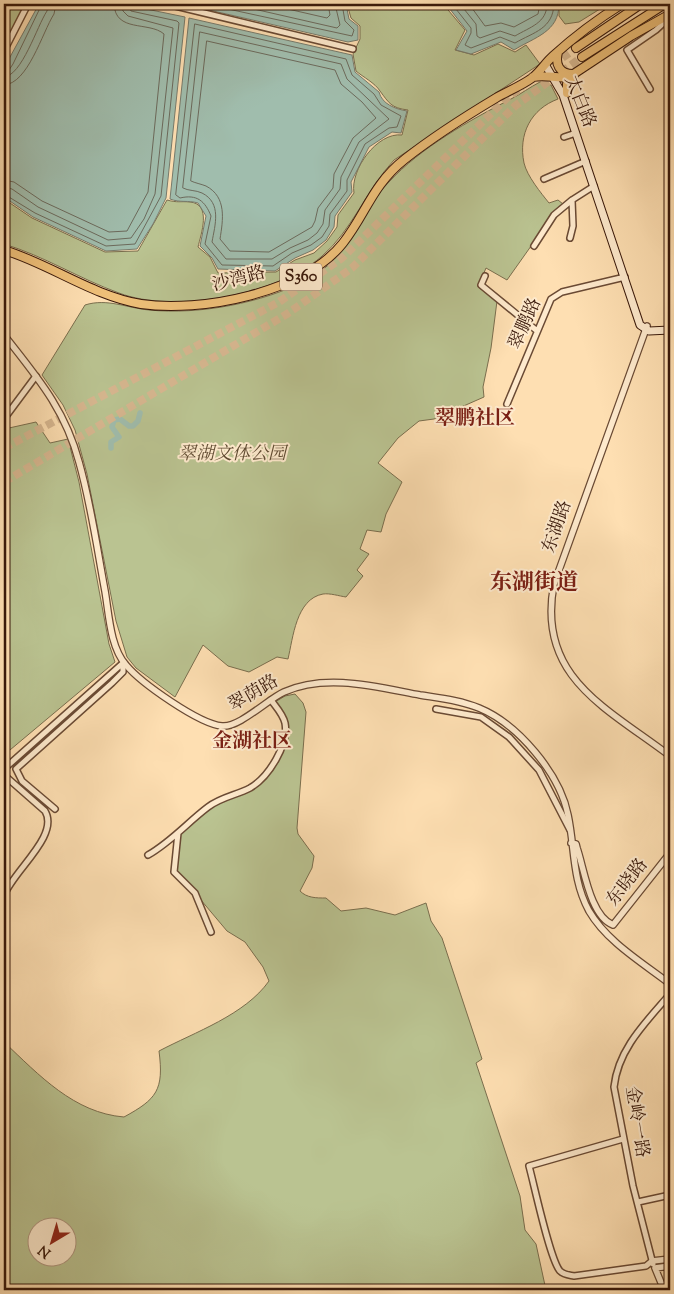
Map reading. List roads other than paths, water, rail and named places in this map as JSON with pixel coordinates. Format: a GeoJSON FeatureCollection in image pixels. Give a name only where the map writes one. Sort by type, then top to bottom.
{"type":"FeatureCollection","features":[{"type":"Feature","properties":{"kind":"main road","name":"沙湾路"},"geometry":{"type":"LineString","coordinates":[[4,250],[109,294],[142,304],[207,305],[258,292],[303,276],[321,265],[344,242],[376,189],[404,159],[532,78],[558,52],[622,4]]}},
{"type":"Feature","properties":{"kind":"main road"},"geometry":{"type":"LineString","coordinates":[[576,48],[641,4]]}},
{"type":"Feature","properties":{"kind":"main road"},"geometry":{"type":"LineString","coordinates":[[582,57],[661,6],[670,4]]}},
{"type":"Feature","properties":{"kind":"main road","name":"沙湾路"},"geometry":{"type":"LineString","coordinates":[[532,78],[575,74],[631,36],[670,16]]}},
{"type":"Feature","properties":{"kind":"main road"},"geometry":{"type":"LineString","coordinates":[[558,52],[556,61],[559,68],[565,73],[575,74]]}},
{"type":"Feature","properties":{"kind":"main road","name":"太白路"},"geometry":{"type":"LineString","coordinates":[[546,66],[567,93],[578,132]]}},
{"type":"Feature","properties":{"kind":"main road"},"geometry":{"type":"LineString","coordinates":[[567,93],[566,84],[575,74]]}},
{"type":"Feature","properties":{"kind":"main road","name":"太白路"},"geometry":{"type":"LineString","coordinates":[[556,77],[578,132],[646,328]]}},
{"type":"Feature","properties":{"kind":"main road","name":"太白路"},"geometry":{"type":"LineString","coordinates":[[597,185],[640,325],[646,328]]}},
{"type":"Feature","properties":{"kind":"main road"},"geometry":{"type":"LineString","coordinates":[[646,328],[670,326]]}},
{"type":"Feature","properties":{"kind":"main road"},"geometry":{"type":"LineString","coordinates":[[646,328],[670,330]]}},
{"type":"Feature","properties":{"kind":"street"},"geometry":{"type":"LineString","coordinates":[[4,51],[28,4]]}},
{"type":"Feature","properties":{"kind":"street"},"geometry":{"type":"LineString","coordinates":[[167,4],[354,49]]}},
{"type":"Feature","properties":{"kind":"street"},"geometry":{"type":"LineString","coordinates":[[650,89],[627,50],[658,29],[670,16]]}},
{"type":"Feature","properties":{"kind":"street"},"geometry":{"type":"LineString","coordinates":[[564,137],[578,132]]}},
{"type":"Feature","properties":{"kind":"street"},"geometry":{"type":"LineString","coordinates":[[544,179],[588,160]]}},
{"type":"Feature","properties":{"kind":"street"},"geometry":{"type":"LineString","coordinates":[[534,246],[554,215],[572,200],[597,185]]}},
{"type":"Feature","properties":{"kind":"street"},"geometry":{"type":"LineString","coordinates":[[570,238],[573,226],[572,200]]}},
{"type":"Feature","properties":{"kind":"street"},"geometry":{"type":"LineString","coordinates":[[485,276],[481,285],[536,330]]}},
{"type":"Feature","properties":{"kind":"street","name":"翠鹏路"},"geometry":{"type":"LineString","coordinates":[[507,404],[536,330],[551,299],[557,294],[625,277]]}},
{"type":"Feature","properties":{"kind":"street","name":"东湖路"},"geometry":{"type":"LineString","coordinates":[[646,328],[554,584],[552,623],[557,650],[577,684],[670,756]]}},
{"type":"Feature","properties":{"kind":"street","name":"翠荫路"},"geometry":{"type":"LineString","coordinates":[[4,335],[61,412],[79,460],[113,633],[123,662],[147,684],[172,702],[221,726],[235,723],[283,692],[310,684],[344,683],[445,699],[479,708],[501,721],[522,739],[546,767],[560,789],[568,814],[576,880],[594,918],[610,936],[670,984]]}},
{"type":"Feature","properties":{"kind":"street"},"geometry":{"type":"LineString","coordinates":[[4,420],[36,376]]}},
{"type":"Feature","properties":{"kind":"street"},"geometry":{"type":"LineString","coordinates":[[4,769],[116,671],[123,662]]}},
{"type":"Feature","properties":{"kind":"street"},"geometry":{"type":"LineString","coordinates":[[55,809],[22,781],[16,769],[123,672],[123,662]]}},
{"type":"Feature","properties":{"kind":"street"},"geometry":{"type":"LineString","coordinates":[[148,855],[215,802],[250,788],[273,765],[278,757],[285,725],[282,715],[271,700]]}},
{"type":"Feature","properties":{"kind":"street"},"geometry":{"type":"LineString","coordinates":[[436,709],[481,717],[509,737],[539,770],[570,830]]}},
{"type":"Feature","properties":{"kind":"street"},"geometry":{"type":"LineString","coordinates":[[4,776],[45,811],[48,817],[48,825],[40,843],[30,859],[16,874],[4,896]]}},
{"type":"Feature","properties":{"kind":"street"},"geometry":{"type":"LineString","coordinates":[[178,833],[174,872],[195,893],[211,932]]}},
{"type":"Feature","properties":{"kind":"street","name":"东晓路"},"geometry":{"type":"LineString","coordinates":[[571,843],[577,848],[588,888],[596,906],[608,923],[613,925],[670,853]]}},
{"type":"Feature","properties":{"kind":"street","name":"金岭一路"},"geometry":{"type":"LineString","coordinates":[[655,1268],[638,1202],[614,1087],[619,1062],[636,1035],[670,994]]}},
{"type":"Feature","properties":{"kind":"street"},"geometry":{"type":"LineString","coordinates":[[624,1139],[529,1166],[551,1251],[559,1270],[574,1276],[646,1266],[655,1268],[670,1266]]}},
{"type":"Feature","properties":{"kind":"street"},"geometry":{"type":"LineString","coordinates":[[638,1202],[670,1195]]}},
{"type":"Feature","properties":{"kind":"street"},"geometry":{"type":"LineString","coordinates":[[646,1266],[652,1261],[670,1259]]}},
{"type":"Feature","properties":{"kind":"street"},"geometry":{"type":"LineString","coordinates":[[655,1268],[662,1285]]}},
{"type":"Feature","properties":{"kind":"water"},"geometry":{"type":"Polygon","coordinates":[[[39,4],[122,4],[185,17],[166,198],[153,224],[137,249],[106,251],[33,217],[4,197],[4,68],[39,4]]]}},
{"type":"Feature","properties":{"kind":"water"},"geometry":{"type":"Polygon","coordinates":[[[183,4],[346,4],[349,19],[358,26],[358,40],[348,42],[183,4]]]}},
{"type":"Feature","properties":{"kind":"water"},"geometry":{"type":"Polygon","coordinates":[[[446,4],[559,4],[555,21],[544,33],[537,37],[514,50],[501,42],[471,54],[456,50],[467,31],[446,4]]]}},
{"type":"Feature","properties":{"kind":"water"},"geometry":{"type":"Polygon","coordinates":[[[189,18],[352,55],[355,72],[379,92],[386,103],[407,111],[401,133],[392,132],[369,147],[351,182],[352,192],[335,216],[334,227],[326,240],[313,250],[295,258],[275,271],[218,269],[212,258],[200,246],[206,216],[198,203],[170,199],[189,18]]]}},
{"type":"Feature","properties":{"kind":"waterway"},"geometry":{"type":"LineString","coordinates":[[111,448],[111,442],[119,437],[112,427],[114,420],[120,419],[129,426],[133,426],[138,421],[140,413]]}},
{"type":"Feature","properties":{"kind":"tunnel"},"geometry":{"type":"LineString","coordinates":[[543,72],[576,48]]}},
{"type":"Feature","properties":{"kind":"tunnel"},"geometry":{"type":"LineString","coordinates":[[4,482],[287,314],[352,268],[515,106],[582,57]]}},
{"type":"Feature","properties":{"kind":"tunnel"},"geometry":{"type":"LineString","coordinates":[[4,448],[279,302],[342,258],[507,98],[522,87]]}},
{"type":"Feature","properties":{"kind":"district","name":"翠鹏社区"},"geometry":{"type":"Point","coordinates":[475,419]}},
{"type":"Feature","properties":{"kind":"district","name":"东湖街道"},"geometry":{"type":"Point","coordinates":[534,584]}},
{"type":"Feature","properties":{"kind":"district","name":"金湖社区"},"geometry":{"type":"Point","coordinates":[252,742]}},
{"type":"Feature","properties":{"kind":"park label","name":"翠湖文体公园"},"geometry":{"type":"Point","coordinates":[232,455]}}]}
